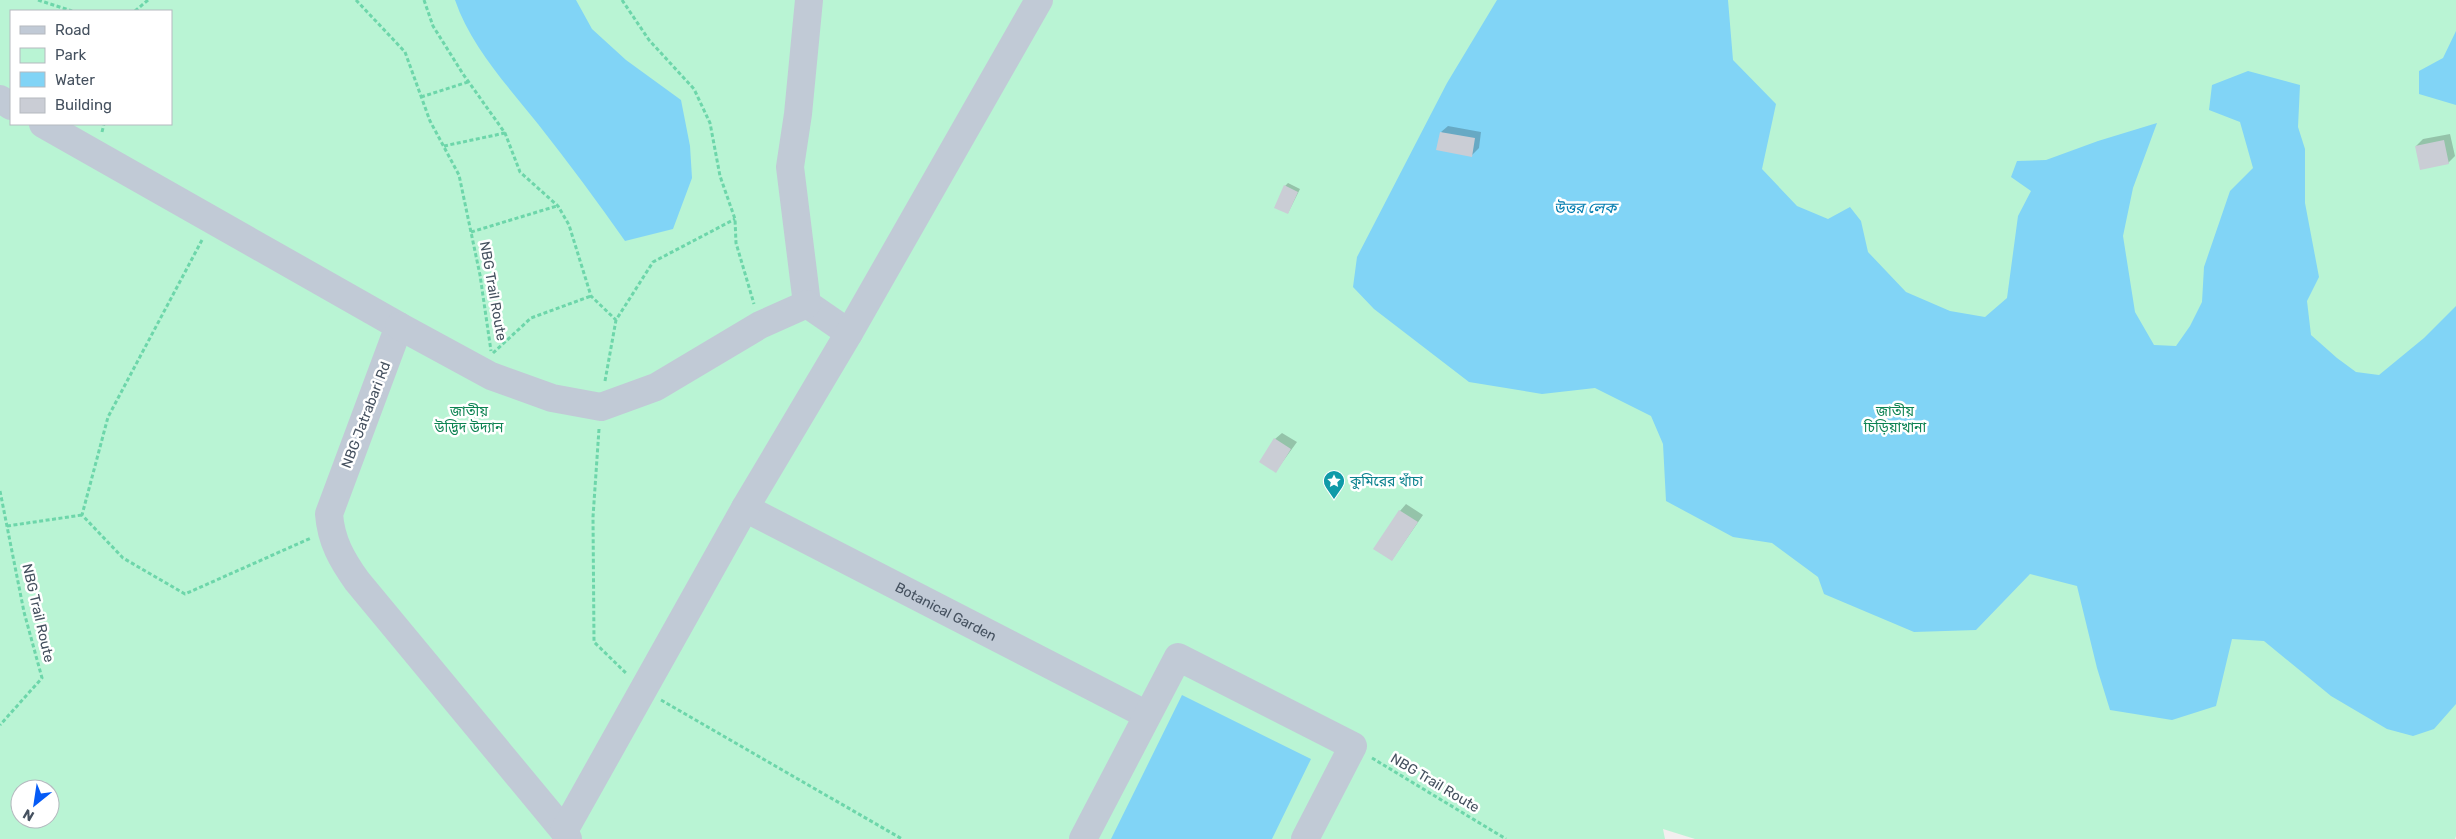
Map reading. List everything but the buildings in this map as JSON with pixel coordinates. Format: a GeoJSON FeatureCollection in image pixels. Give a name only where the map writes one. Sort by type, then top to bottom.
{"type":"FeatureCollection","features":[{"type":"Feature","properties":{"kind":"street"},"geometry":{"type":"LineString","coordinates":[[809,0],[798,114],[790,167],[807,304],[849,333]]}},
{"type":"Feature","properties":{"kind":"street"},"geometry":{"type":"LineString","coordinates":[[560,836],[745,508],[849,333],[1039,0]]}},
{"type":"Feature","properties":{"kind":"street"},"geometry":{"type":"LineString","coordinates":[[45,125],[400,326],[491,365],[552,398],[601,407],[656,387],[760,325],[807,304]]}},
{"type":"Feature","properties":{"kind":"street","name":"NBG Jatrabari Rd"},"geometry":{"type":"LineString","coordinates":[[400,326],[329,514],[330,530],[339,555],[357,582],[560,836]]}},
{"type":"Feature","properties":{"kind":"street","name":"Botanical Garden"},"geometry":{"type":"LineString","coordinates":[[745,508],[1147,716]]}},
{"type":"Feature","properties":{"kind":"street"},"geometry":{"type":"LineString","coordinates":[[1083,839],[1178,657],[1353,746],[1305,839]]}},
{"type":"Feature","properties":{"kind":"path"},"geometry":{"type":"LineString","coordinates":[[38,0],[69,10]]}},
{"type":"Feature","properties":{"kind":"path"},"geometry":{"type":"LineString","coordinates":[[136,10],[148,0]]}},
{"type":"Feature","properties":{"kind":"path","name":"NBG Trail Route"},"geometry":{"type":"LineString","coordinates":[[356,0],[405,52],[430,121],[459,175],[471,232],[491,365]]}},
{"type":"Feature","properties":{"kind":"path"},"geometry":{"type":"LineString","coordinates":[[424,0],[434,26],[468,82],[504,132],[520,172],[558,206],[569,225],[592,296],[616,320]]}},
{"type":"Feature","properties":{"kind":"path"},"geometry":{"type":"LineString","coordinates":[[622,0],[649,40],[694,89],[710,123],[720,176],[735,219],[736,243],[760,325]]}},
{"type":"Feature","properties":{"kind":"path"},"geometry":{"type":"LineString","coordinates":[[421,97],[468,82]]}},
{"type":"Feature","properties":{"kind":"path"},"geometry":{"type":"LineString","coordinates":[[444,146],[504,132]]}},
{"type":"Feature","properties":{"kind":"path","name":"NBG Trail Route"},"geometry":{"type":"LineString","coordinates":[[471,232],[558,206]]}},
{"type":"Feature","properties":{"kind":"path"},"geometry":{"type":"LineString","coordinates":[[735,219],[653,262],[616,320],[601,407],[593,516],[594,642],[643,690],[902,839]]}},
{"type":"Feature","properties":{"kind":"path"},"geometry":{"type":"LineString","coordinates":[[82,515],[108,417],[213,220]]}},
{"type":"Feature","properties":{"kind":"path","name":"NBG Trail Route"},"geometry":{"type":"LineString","coordinates":[[491,365],[531,318],[592,296]]}},
{"type":"Feature","properties":{"kind":"path","name":"NBG Trail Route"},"geometry":{"type":"LineString","coordinates":[[0,492],[24,612],[42,678],[0,724]]}},
{"type":"Feature","properties":{"kind":"path"},"geometry":{"type":"LineString","coordinates":[[7,526],[82,515]]}},
{"type":"Feature","properties":{"kind":"path"},"geometry":{"type":"LineString","coordinates":[[82,515],[123,558],[185,594],[330,530]]}},
{"type":"Feature","properties":{"kind":"path","name":"NBG Trail Route"},"geometry":{"type":"LineString","coordinates":[[1353,746],[1506,839]]}},
{"type":"Feature","properties":{"kind":"green space"},"geometry":{"type":"Polygon","coordinates":[[[0,0],[2456,0],[2455,839],[1695,839],[1663,829],[1665,839],[0,839],[0,0]]]}},
{"type":"Feature","properties":{"kind":"water"},"geometry":{"type":"Polygon","coordinates":[[[455,0],[576,0],[592,29],[626,60],[681,100],[690,146],[692,178],[673,229],[625,241],[593,196],[480,50],[470,34],[455,0]]]}},
{"type":"Feature","properties":{"kind":"water","name":"উত্তর লেক"},"geometry":{"type":"Polygon","coordinates":[[[1497,0],[1728,0],[1733,60],[1776,104],[1762,169],[1797,206],[1828,219],[1850,207],[1861,221],[1868,252],[1906,292],[1950,311],[1985,317],[2007,298],[2018,216],[2031,191],[2011,177],[2017,161],[2046,160],[2098,141],[2157,123],[2133,188],[2123,236],[2135,312],[2154,345],[2176,346],[2190,326],[2202,302],[2204,267],[2230,191],[2253,168],[2240,122],[2209,110],[2212,85],[2248,71],[2300,85],[2298,127],[2305,149],[2305,203],[2319,277],[2307,301],[2311,335],[2356,372],[2379,375],[2424,338],[2456,306],[2456,704],[2434,729],[2413,736],[2387,729],[2331,696],[2264,641],[2232,639],[2216,706],[2172,720],[2110,710],[2097,668],[2077,586],[2030,574],[1976,630],[1914,632],[1824,594],[1818,577],[1772,543],[1733,537],[1666,501],[1663,444],[1651,416],[1595,388],[1542,394],[1469,382],[1374,309],[1353,287],[1357,257],[1447,83],[1497,0]]]}},
{"type":"Feature","properties":{"kind":"water"},"geometry":{"type":"Polygon","coordinates":[[[2456,31],[2456,105],[2419,94],[2419,71],[2443,58],[2456,31]]]}},
{"type":"Feature","properties":{"kind":"water"},"geometry":{"type":"Polygon","coordinates":[[[1182,695],[1311,759],[1272,839],[1111,839],[1182,695]]]}},
{"type":"Feature","properties":{"kind":"place","name":"কুমিরের খাঁচা"},"geometry":{"type":"Point","coordinates":[1334,500]}},
{"type":"Feature","properties":{"kind":"park label","name":"জাতীয় উদ্ভিদ উদ্যান"},"geometry":{"type":"Point","coordinates":[469,420]}},
{"type":"Feature","properties":{"kind":"park label","name":"জাতীয় চিড়িয়াখানা"},"geometry":{"type":"Point","coordinates":[1895,420]}}]}
